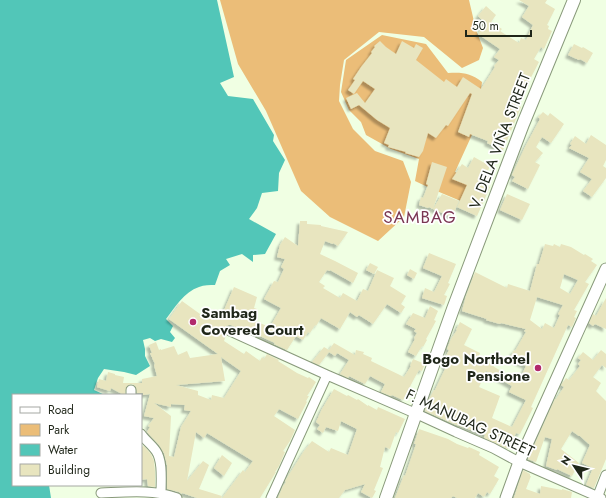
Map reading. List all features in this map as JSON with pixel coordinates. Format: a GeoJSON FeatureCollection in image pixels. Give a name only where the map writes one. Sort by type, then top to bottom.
{"type":"FeatureCollection","features":[{"type":"Feature","properties":{"kind":"main road","name":"V. DELA VIÑA STREET"},"geometry":{"type":"LineString","coordinates":[[386,498],[453,309],[523,124],[574,0]]}},
{"type":"Feature","properties":{"kind":"street"},"geometry":{"type":"LineString","coordinates":[[506,498],[518,462],[606,269]]}},
{"type":"Feature","properties":{"kind":"street","name":"F. MANUBAG STREET"},"geometry":{"type":"LineString","coordinates":[[230,331],[493,448],[518,462],[598,497]]}},
{"type":"Feature","properties":{"kind":"street"},"geometry":{"type":"LineString","coordinates":[[271,498],[327,375]]}},
{"type":"Feature","properties":{"kind":"street"},"geometry":{"type":"LineString","coordinates":[[142,436],[159,456],[162,494]]}},
{"type":"Feature","properties":{"kind":"street"},"geometry":{"type":"LineString","coordinates":[[598,497],[606,475]]}},
{"type":"Feature","properties":{"kind":"street"},"geometry":{"type":"LineString","coordinates":[[101,493],[143,492],[162,494],[177,498]]}},
{"type":"Feature","properties":{"kind":"green space"},"geometry":{"type":"Polygon","coordinates":[[[220,0],[469,0],[476,30],[483,48],[479,60],[462,68],[424,37],[379,32],[344,60],[339,101],[353,129],[375,151],[403,161],[411,182],[404,217],[378,241],[330,217],[301,191],[266,111],[238,64],[220,0]]]}},
{"type":"Feature","properties":{"kind":"green space"},"geometry":{"type":"Polygon","coordinates":[[[382,35],[426,44],[448,73],[466,74],[482,82],[476,126],[455,172],[483,185],[475,207],[415,181],[419,159],[391,149],[366,135],[361,122],[349,110],[341,92],[346,60],[382,35]]]}},
{"type":"Feature","properties":{"kind":"water"},"geometry":{"type":"Polygon","coordinates":[[[0,0],[217,0],[234,77],[220,83],[228,96],[253,99],[274,135],[273,141],[285,160],[279,173],[278,191],[262,193],[257,208],[249,219],[276,234],[265,254],[253,255],[253,262],[242,254],[226,259],[230,265],[220,271],[215,285],[205,285],[199,287],[184,296],[166,319],[173,326],[170,332],[175,338],[172,342],[161,339],[155,341],[150,338],[143,340],[145,356],[150,366],[136,375],[104,369],[98,378],[94,390],[103,394],[12,394],[12,486],[49,486],[51,498],[0,498],[0,0]]]}},
{"type":"Feature","properties":{"kind":"building"},"geometry":{"type":"Polygon","coordinates":[[[519,0],[547,0],[545,3],[555,9],[547,25],[549,26],[548,29],[552,31],[544,49],[541,47],[534,59],[539,62],[528,83],[529,85],[516,105],[521,107],[503,150],[487,143],[488,141],[470,134],[469,137],[458,132],[472,94],[470,93],[448,126],[446,125],[436,138],[428,133],[423,151],[419,157],[388,147],[389,145],[384,143],[390,128],[377,120],[359,105],[351,109],[346,98],[357,93],[365,103],[375,89],[363,81],[354,94],[348,90],[355,80],[353,79],[372,53],[371,52],[375,47],[374,46],[380,41],[396,54],[402,41],[414,48],[416,44],[423,48],[416,60],[444,82],[446,79],[457,87],[463,77],[481,89],[499,60],[494,57],[500,49],[478,34],[485,23],[478,16],[486,6],[496,15],[491,22],[502,29],[500,31],[519,43],[521,38],[526,40],[533,25],[522,17],[529,6],[519,0]]]}},
{"type":"Feature","properties":{"kind":"building"},"geometry":{"type":"Polygon","coordinates":[[[574,44],[593,53],[587,63],[568,55],[574,44]]]}},
{"type":"Feature","properties":{"kind":"building"},"geometry":{"type":"Polygon","coordinates":[[[543,112],[548,116],[550,113],[564,124],[551,143],[542,137],[536,147],[543,153],[535,162],[540,165],[528,189],[512,181],[515,177],[512,175],[540,119],[538,117],[543,112]]]}},
{"type":"Feature","properties":{"kind":"building"},"geometry":{"type":"Polygon","coordinates":[[[591,135],[606,145],[606,160],[603,166],[606,168],[606,178],[592,197],[583,191],[592,179],[580,172],[589,158],[569,148],[572,145],[570,144],[575,136],[586,144],[591,135]]]}},
{"type":"Feature","properties":{"kind":"building"},"geometry":{"type":"Polygon","coordinates":[[[474,157],[490,166],[486,175],[490,177],[486,185],[490,187],[477,216],[457,207],[467,185],[452,179],[462,164],[468,168],[474,157]]]}},
{"type":"Feature","properties":{"kind":"building"},"geometry":{"type":"Polygon","coordinates":[[[432,162],[447,167],[433,209],[419,205],[421,197],[423,198],[428,185],[426,184],[432,162]]]}},
{"type":"Feature","properties":{"kind":"building"},"geometry":{"type":"Polygon","coordinates":[[[442,194],[459,201],[452,217],[433,209],[442,194]]]}},
{"type":"Feature","properties":{"kind":"building"},"geometry":{"type":"Polygon","coordinates":[[[507,194],[530,204],[522,220],[500,210],[507,194]]]}},
{"type":"Feature","properties":{"kind":"building"},"geometry":{"type":"Polygon","coordinates":[[[300,221],[307,221],[307,224],[321,225],[348,232],[338,246],[325,241],[320,254],[358,273],[353,283],[330,270],[327,270],[319,282],[325,286],[323,288],[340,298],[343,293],[357,301],[363,289],[368,291],[377,270],[394,278],[390,286],[406,296],[401,304],[405,307],[401,313],[387,304],[373,324],[359,315],[357,317],[350,312],[340,329],[321,318],[303,340],[296,336],[287,350],[243,329],[242,330],[230,325],[226,326],[224,331],[226,335],[224,341],[244,354],[246,351],[260,361],[262,357],[264,359],[267,354],[279,360],[278,361],[297,373],[308,378],[309,377],[316,382],[307,396],[309,396],[306,401],[307,402],[298,419],[279,409],[274,416],[295,430],[283,451],[285,452],[276,472],[260,498],[222,498],[243,470],[245,472],[253,461],[207,433],[204,438],[196,432],[187,481],[203,461],[209,465],[199,489],[222,496],[221,498],[197,498],[167,489],[167,465],[164,453],[147,432],[150,427],[148,426],[154,418],[144,416],[150,394],[143,395],[143,393],[137,393],[136,387],[131,384],[126,387],[125,394],[111,388],[110,391],[97,387],[99,379],[106,381],[108,372],[124,377],[123,383],[142,383],[142,379],[157,376],[149,345],[156,342],[159,350],[174,346],[178,355],[187,351],[190,358],[218,354],[169,319],[182,301],[207,319],[214,309],[222,315],[234,287],[257,297],[254,308],[257,309],[252,320],[270,327],[281,308],[264,299],[274,281],[278,282],[284,269],[281,267],[285,259],[277,257],[280,245],[285,237],[298,246],[300,221]],[[221,357],[225,381],[176,385],[198,391],[198,395],[211,400],[212,395],[224,398],[241,371],[221,357]],[[154,403],[171,416],[169,456],[174,457],[181,427],[191,411],[184,410],[185,405],[171,404],[171,407],[154,403]]]}},
{"type":"Feature","properties":{"kind":"building"},"geometry":{"type":"Polygon","coordinates":[[[545,244],[553,246],[554,244],[560,247],[561,244],[571,247],[584,255],[585,254],[593,259],[591,261],[597,265],[585,282],[589,284],[574,310],[577,311],[574,317],[576,318],[572,327],[568,325],[531,407],[533,408],[520,434],[516,433],[508,449],[484,438],[485,435],[454,424],[425,411],[429,399],[446,367],[444,365],[447,359],[445,358],[449,350],[447,349],[460,322],[472,329],[464,345],[480,353],[479,356],[496,368],[515,379],[516,377],[520,379],[526,366],[510,358],[526,332],[524,331],[526,329],[500,324],[462,311],[475,272],[507,288],[508,284],[530,291],[537,264],[539,264],[545,244]],[[564,274],[560,288],[570,294],[578,280],[564,274]],[[537,297],[530,320],[542,329],[545,323],[554,328],[560,315],[558,314],[563,305],[537,297]],[[486,371],[479,387],[500,396],[492,418],[512,427],[526,400],[509,392],[512,386],[486,371]]]}},
{"type":"Feature","properties":{"kind":"building"},"geometry":{"type":"Polygon","coordinates":[[[429,253],[456,264],[448,283],[450,284],[444,295],[447,296],[444,305],[422,298],[425,288],[434,292],[442,276],[423,268],[429,253]]]}},
{"type":"Feature","properties":{"kind":"building"},"geometry":{"type":"Polygon","coordinates":[[[370,263],[378,267],[374,274],[366,270],[370,263]]]}},
{"type":"Feature","properties":{"kind":"building"},"geometry":{"type":"Polygon","coordinates":[[[410,269],[417,273],[414,279],[407,275],[410,269]]]}},
{"type":"Feature","properties":{"kind":"building"},"geometry":{"type":"Polygon","coordinates":[[[606,298],[606,329],[595,324],[593,326],[589,323],[593,314],[596,316],[606,298]]]}},
{"type":"Feature","properties":{"kind":"building"},"geometry":{"type":"Polygon","coordinates":[[[430,306],[438,311],[434,320],[436,321],[423,347],[422,346],[416,356],[408,352],[415,339],[414,338],[417,333],[414,331],[416,329],[406,324],[413,313],[425,318],[430,306]]]}},
{"type":"Feature","properties":{"kind":"building"},"geometry":{"type":"Polygon","coordinates":[[[334,343],[355,355],[356,350],[364,352],[363,354],[372,358],[371,361],[404,377],[411,366],[413,359],[425,364],[422,371],[419,370],[403,400],[381,392],[385,384],[370,376],[365,384],[349,376],[348,378],[340,374],[349,360],[337,353],[335,356],[329,352],[319,365],[312,362],[324,347],[329,350],[334,343]]]}},
{"type":"Feature","properties":{"kind":"building"},"geometry":{"type":"Polygon","coordinates":[[[601,350],[606,354],[606,368],[602,365],[593,377],[601,383],[596,391],[606,401],[606,459],[594,488],[586,485],[593,468],[582,463],[590,445],[572,431],[561,449],[579,463],[572,476],[546,466],[552,439],[545,437],[536,462],[528,459],[555,399],[564,387],[561,385],[566,378],[569,380],[580,366],[578,364],[581,360],[578,358],[583,352],[593,360],[601,350]]]}},
{"type":"Feature","properties":{"kind":"building"},"geometry":{"type":"Polygon","coordinates":[[[334,389],[347,396],[348,395],[357,400],[358,399],[377,410],[378,407],[405,419],[398,433],[396,432],[390,449],[385,447],[380,467],[383,468],[374,490],[376,491],[372,498],[361,492],[365,484],[345,490],[339,498],[278,498],[286,482],[285,481],[312,441],[329,452],[331,448],[348,455],[357,429],[341,421],[338,431],[326,427],[323,433],[317,429],[320,425],[316,422],[334,389]]]}},
{"type":"Feature","properties":{"kind":"building"},"geometry":{"type":"Polygon","coordinates":[[[419,429],[480,452],[479,455],[499,467],[494,476],[499,479],[490,494],[487,492],[484,497],[478,493],[475,498],[457,498],[453,496],[451,498],[395,498],[404,475],[405,476],[416,444],[414,444],[419,429]]]}},
{"type":"Feature","properties":{"kind":"building"},"geometry":{"type":"Polygon","coordinates":[[[144,446],[151,454],[154,461],[155,487],[148,486],[147,479],[142,480],[142,447],[144,446]]]}},
{"type":"Feature","properties":{"kind":"building"},"geometry":{"type":"Polygon","coordinates":[[[222,455],[232,463],[224,476],[214,468],[222,455]]]}},
{"type":"Feature","properties":{"kind":"building"},"geometry":{"type":"Polygon","coordinates":[[[523,470],[531,476],[526,489],[540,494],[541,486],[562,489],[572,492],[571,498],[514,498],[523,470]]]}},
{"type":"Feature","properties":{"kind":"place","name":"Sambag Covered Court"},"geometry":{"type":"Point","coordinates":[193,322]}},
{"type":"Feature","properties":{"kind":"place","name":"Bogo Northotel Pensione"},"geometry":{"type":"Point","coordinates":[538,368]}},
{"type":"Feature","properties":{"kind":"district","name":"SAMBAG"},"geometry":{"type":"Point","coordinates":[420,217]}}]}
